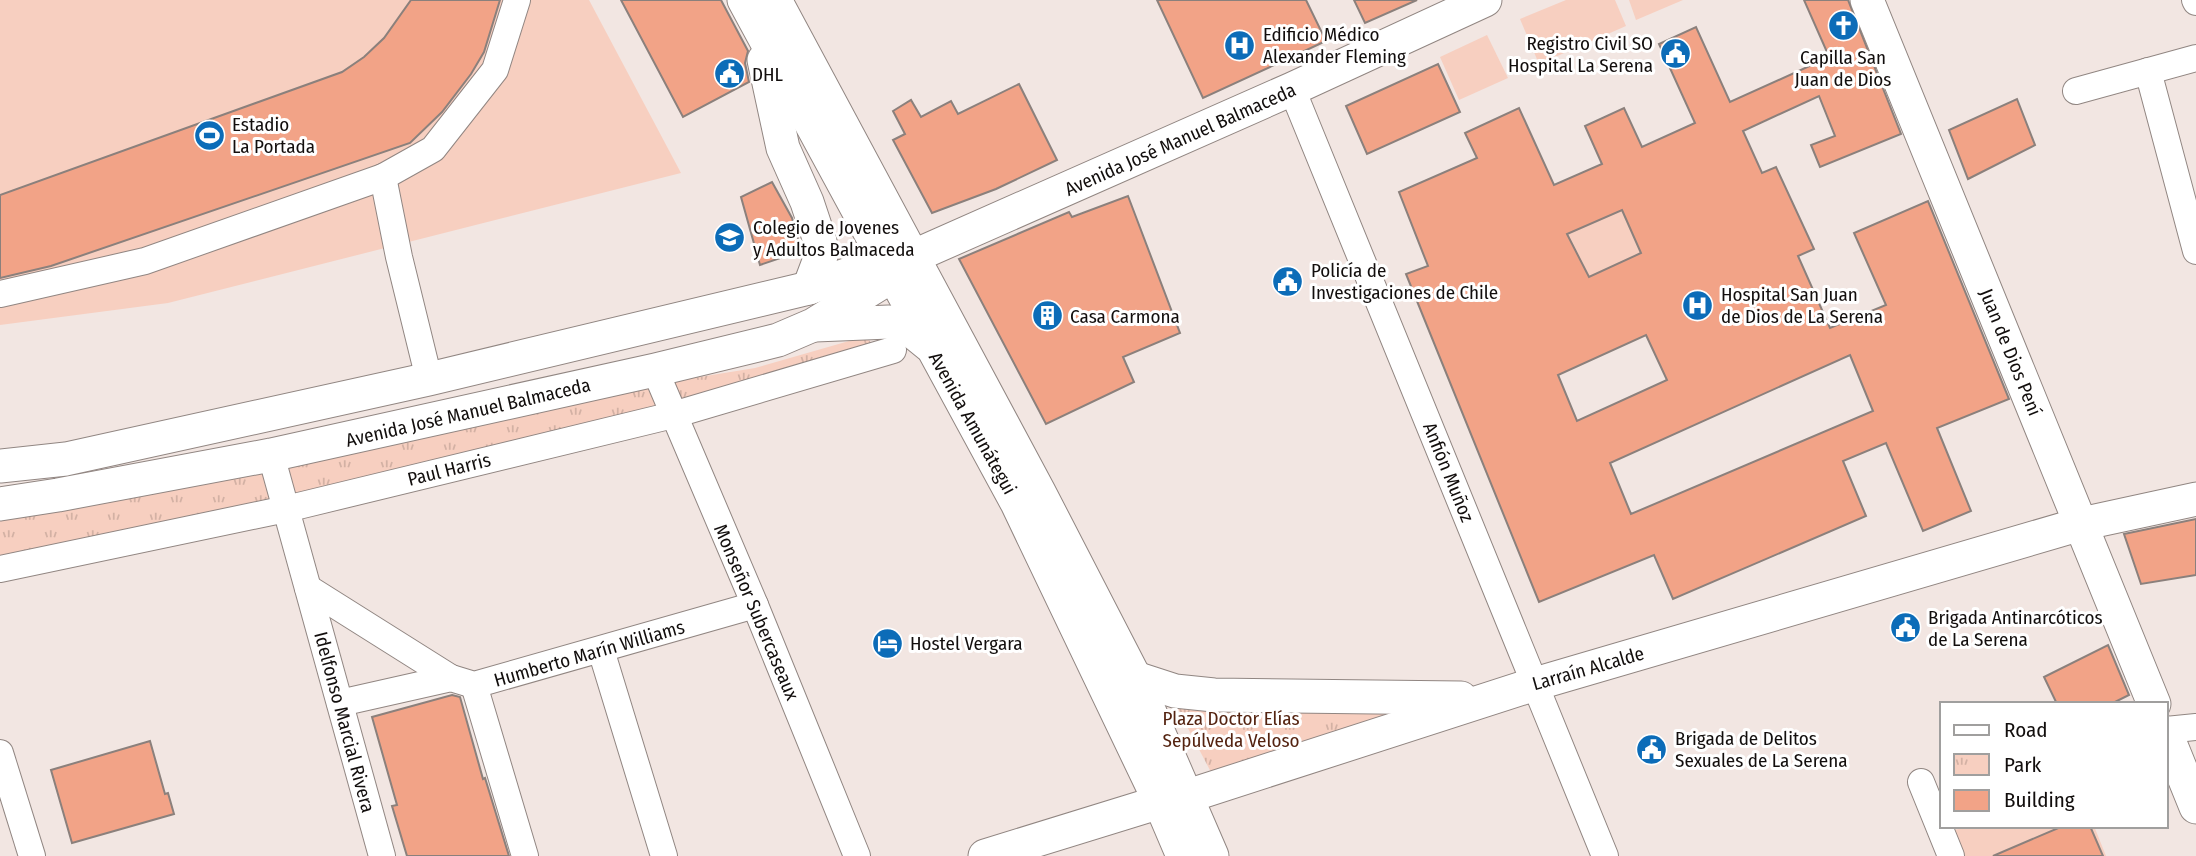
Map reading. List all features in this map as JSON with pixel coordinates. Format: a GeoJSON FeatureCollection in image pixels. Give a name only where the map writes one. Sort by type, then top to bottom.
{"type":"FeatureCollection","features":[{"type":"Feature","properties":{"kind":"main road","name":"Avenida José Manuel Balmaceda"},"geometry":{"type":"LineString","coordinates":[[0,467],[66,459],[429,380],[897,265],[1485,0]]}},
{"type":"Feature","properties":{"kind":"main road","name":"Juan de Dios Pení"},"geometry":{"type":"LineString","coordinates":[[1867,0],[2153,702]]}},
{"type":"Feature","properties":{"kind":"main road","name":"Avenida Amunátegui"},"geometry":{"type":"LineString","coordinates":[[758,7],[897,265],[1039,492],[1135,678],[1174,799],[1183,856]]}},
{"type":"Feature","properties":{"kind":"main road"},"geometry":{"type":"LineString","coordinates":[[758,7],[783,148],[807,202],[820,241],[821,256],[809,288]]}},
{"type":"Feature","properties":{"kind":"main road","name":"Avenida José Manuel Balmaceda"},"geometry":{"type":"LineString","coordinates":[[0,504],[271,455],[778,340],[813,325],[897,265]]}},
{"type":"Feature","properties":{"kind":"main road","name":"Avenida Amunátegui"},"geometry":{"type":"LineString","coordinates":[[897,265],[930,346],[1017,503],[1174,799],[1212,856]]}},
{"type":"Feature","properties":{"kind":"main road"},"geometry":{"type":"LineString","coordinates":[[813,325],[889,322],[913,332],[930,346]]}},
{"type":"Feature","properties":{"kind":"main road","name":"Larraín Alcalde"},"geometry":{"type":"LineString","coordinates":[[985,856],[1535,684],[2081,524],[2196,499]]}},
{"type":"Feature","properties":{"kind":"main road"},"geometry":{"type":"LineString","coordinates":[[1135,678],[1175,691],[1214,695],[1488,698]]}},
{"type":"Feature","properties":{"kind":"main road"},"geometry":{"type":"LineString","coordinates":[[2168,737],[2196,807]]}},
{"type":"Feature","properties":{"kind":"street"},"geometry":{"type":"LineString","coordinates":[[0,293],[145,261],[383,177],[433,149],[495,70],[517,0]]}},
{"type":"Feature","properties":{"kind":"street"},"geometry":{"type":"LineString","coordinates":[[2077,91],[2196,58]]}},
{"type":"Feature","properties":{"kind":"street"},"geometry":{"type":"LineString","coordinates":[[2148,71],[2196,251]]}},
{"type":"Feature","properties":{"kind":"street","name":"Anfión Muñoz"},"geometry":{"type":"LineString","coordinates":[[1292,89],[1605,856]]}},
{"type":"Feature","properties":{"kind":"street"},"geometry":{"type":"LineString","coordinates":[[383,177],[398,257],[429,380]]}},
{"type":"Feature","properties":{"kind":"street","name":"Paul Harris"},"geometry":{"type":"LineString","coordinates":[[0,569],[286,509],[673,415],[893,350]]}},
{"type":"Feature","properties":{"kind":"street","name":"Monseñor Subercaseaux"},"geometry":{"type":"LineString","coordinates":[[655,370],[755,605],[857,856]]}},
{"type":"Feature","properties":{"kind":"street","name":"Idelfonso Marcial Rivera"},"geometry":{"type":"LineString","coordinates":[[271,455],[382,856]]}},
{"type":"Feature","properties":{"kind":"street","name":"Idelfonso Marcial Rivera"},"geometry":{"type":"LineString","coordinates":[[308,588],[463,681]]}},
{"type":"Feature","properties":{"kind":"street","name":"Humberto Marín Williams"},"geometry":{"type":"LineString","coordinates":[[340,703],[463,681],[601,650],[755,605]]}},
{"type":"Feature","properties":{"kind":"street"},"geometry":{"type":"LineString","coordinates":[[601,650],[664,856]]}},
{"type":"Feature","properties":{"kind":"street"},"geometry":{"type":"LineString","coordinates":[[463,681],[525,856]]}},
{"type":"Feature","properties":{"kind":"street"},"geometry":{"type":"LineString","coordinates":[[2168,732],[2196,727]]}},
{"type":"Feature","properties":{"kind":"street"},"geometry":{"type":"LineString","coordinates":[[0,754],[32,856]]}},
{"type":"Feature","properties":{"kind":"street"},"geometry":{"type":"LineString","coordinates":[[1921,782],[1951,856]]}},
{"type":"Feature","properties":{"kind":"green space","name":"Estadio La Portada"},"geometry":{"type":"Polygon","coordinates":[[[0,0],[589,0],[681,173],[168,303],[0,325],[0,0]]]}},
{"type":"Feature","properties":{"kind":"green space"},"geometry":{"type":"Polygon","coordinates":[[[1566,0],[1615,0],[1626,26],[1539,64],[1520,19],[1566,0]]]}},
{"type":"Feature","properties":{"kind":"green space"},"geometry":{"type":"Polygon","coordinates":[[[1629,0],[1683,0],[1636,20],[1629,0]]]}},
{"type":"Feature","properties":{"kind":"green space"},"geometry":{"type":"Polygon","coordinates":[[[1487,35],[1508,78],[1459,100],[1440,57],[1487,35]]]}},
{"type":"Feature","properties":{"kind":"green space"},"geometry":{"type":"Polygon","coordinates":[[[1622,210],[1641,253],[1589,277],[1567,234],[1622,210]]]}},
{"type":"Feature","properties":{"kind":"green space"},"geometry":{"type":"Polygon","coordinates":[[[863,337],[870,341],[873,349],[870,358],[271,505],[0,558],[0,517],[632,388],[755,368],[863,337]]]}},
{"type":"Feature","properties":{"kind":"green space","name":"Plaza Doctor Elías Sepúlveda Veloso"},"geometry":{"type":"Polygon","coordinates":[[[1161,677],[1447,704],[1212,774],[1161,677]]]}},
{"type":"Feature","properties":{"kind":"green space"},"geometry":{"type":"Polygon","coordinates":[[[1965,828],[2095,828],[2106,856],[1959,856],[1947,831],[1965,828]]]}},
{"type":"Feature","properties":{"kind":"building"},"geometry":{"type":"Polygon","coordinates":[[[411,0],[500,0],[484,52],[471,74],[442,112],[410,143],[51,266],[0,278],[0,195],[342,72],[364,57],[384,38],[411,0]]]}},
{"type":"Feature","properties":{"kind":"building"},"geometry":{"type":"Polygon","coordinates":[[[621,0],[721,0],[748,51],[745,63],[749,82],[683,117],[621,0]]]}},
{"type":"Feature","properties":{"kind":"building","name":"Edificio Médico Alexander Fleming"},"geometry":{"type":"Polygon","coordinates":[[[1157,0],[1306,0],[1326,41],[1203,98],[1157,0]]]}},
{"type":"Feature","properties":{"kind":"building"},"geometry":{"type":"Polygon","coordinates":[[[1354,0],[1417,0],[1365,23],[1354,0]]]}},
{"type":"Feature","properties":{"kind":"building"},"geometry":{"type":"Polygon","coordinates":[[[1804,0],[1848,0],[1901,134],[1820,167],[1811,145],[1835,136],[1819,96],[1743,131],[1762,173],[1776,167],[1814,249],[1798,256],[1830,328],[1886,305],[1854,233],[1928,201],[2009,399],[1937,428],[1971,511],[1923,531],[1886,443],[1843,461],[1866,516],[1673,599],[1654,555],[1539,602],[1406,274],[1428,266],[1399,192],[1477,158],[1465,133],[1519,108],[1554,185],[1602,164],[1585,126],[1624,108],[1642,147],[1695,123],[1659,44],[1696,27],[1730,102],[1814,64],[1812,59],[1827,52],[1804,0]],[[1622,210],[1567,234],[1589,277],[1641,253],[1622,210]],[[1646,335],[1558,375],[1577,421],[1667,380],[1646,335]],[[1850,355],[1610,463],[1631,514],[1873,411],[1850,355]]]}},
{"type":"Feature","properties":{"kind":"building"},"geometry":{"type":"Polygon","coordinates":[[[1438,64],[1460,112],[1367,154],[1346,106],[1438,64]]]}},
{"type":"Feature","properties":{"kind":"building"},"geometry":{"type":"Polygon","coordinates":[[[1019,84],[1057,160],[996,189],[932,213],[893,140],[905,134],[893,111],[911,100],[921,117],[951,101],[958,114],[1019,84]]]}},
{"type":"Feature","properties":{"kind":"building"},"geometry":{"type":"Polygon","coordinates":[[[2017,99],[2035,145],[1968,179],[1949,130],[2017,99]]]}},
{"type":"Feature","properties":{"kind":"building"},"geometry":{"type":"Polygon","coordinates":[[[772,182],[792,218],[801,251],[760,265],[741,197],[772,182]]]}},
{"type":"Feature","properties":{"kind":"building","name":"Casa Carmona"},"geometry":{"type":"Polygon","coordinates":[[[1128,196],[1180,333],[1123,357],[1134,382],[1046,424],[959,259],[1069,212],[1072,217],[1128,196]]]}},
{"type":"Feature","properties":{"kind":"building"},"geometry":{"type":"Polygon","coordinates":[[[2196,519],[2196,575],[2141,584],[2124,534],[2196,519]]]}},
{"type":"Feature","properties":{"kind":"building"},"geometry":{"type":"Polygon","coordinates":[[[2108,645],[2129,695],[2115,702],[2056,702],[2044,677],[2108,645]]]}},
{"type":"Feature","properties":{"kind":"building"},"geometry":{"type":"Polygon","coordinates":[[[452,695],[460,697],[483,779],[485,778],[509,856],[407,856],[392,806],[397,805],[372,717],[452,695]]]}},
{"type":"Feature","properties":{"kind":"building"},"geometry":{"type":"Polygon","coordinates":[[[150,741],[165,794],[168,793],[174,814],[72,843],[51,770],[150,741]]]}},
{"type":"Feature","properties":{"kind":"building"},"geometry":{"type":"Polygon","coordinates":[[[2058,828],[2091,828],[2103,856],[1993,856],[2058,828]]]}},
{"type":"Feature","properties":{"kind":"place","name":"Capilla San Juan de Dios"},"geometry":{"type":"Point","coordinates":[1843,26]}},
{"type":"Feature","properties":{"kind":"place","name":"Edificio Médico Alexander Fleming"},"geometry":{"type":"Point","coordinates":[1240,45]}},
{"type":"Feature","properties":{"kind":"place","name":"Registro Civil SO Hospital La Serena"},"geometry":{"type":"Point","coordinates":[1676,54]}},
{"type":"Feature","properties":{"kind":"place","name":"DHL"},"geometry":{"type":"Point","coordinates":[729,74]}},
{"type":"Feature","properties":{"kind":"place","name":"Estadio La Portada"},"geometry":{"type":"Point","coordinates":[209,135]}},
{"type":"Feature","properties":{"kind":"place","name":"Colegio de Jovenes y Adultos Balmaceda"},"geometry":{"type":"Point","coordinates":[730,238]}},
{"type":"Feature","properties":{"kind":"place","name":"Policía de Investigaciones de Chile"},"geometry":{"type":"Point","coordinates":[1288,281]}},
{"type":"Feature","properties":{"kind":"place","name":"Hospital San Juan de Dios de La Serena"},"geometry":{"type":"Point","coordinates":[1698,305]}},
{"type":"Feature","properties":{"kind":"place","name":"Casa Carmona"},"geometry":{"type":"Point","coordinates":[1047,316]}},
{"type":"Feature","properties":{"kind":"place","name":"Brigada Antinarcóticos de La Serena"},"geometry":{"type":"Point","coordinates":[1905,628]}},
{"type":"Feature","properties":{"kind":"place","name":"Hostel Vergara"},"geometry":{"type":"Point","coordinates":[887,643]}},
{"type":"Feature","properties":{"kind":"place","name":"Brigada de Delitos Sexuales de La Serena"},"geometry":{"type":"Point","coordinates":[1652,749]}}]}
